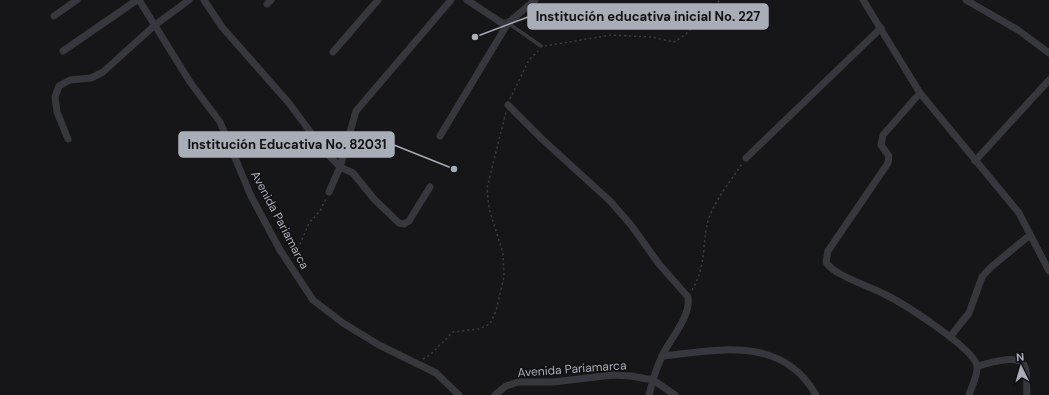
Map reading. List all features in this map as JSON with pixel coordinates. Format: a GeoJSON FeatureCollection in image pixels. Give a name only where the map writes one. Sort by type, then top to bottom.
{"type":"FeatureCollection","features":[{"type":"Feature","properties":{"kind":"street"},"geometry":{"type":"LineString","coordinates":[[54,16],[77,0]]}},
{"type":"Feature","properties":{"kind":"street"},"geometry":{"type":"LineString","coordinates":[[63,51],[138,0]]}},
{"type":"Feature","properties":{"kind":"street","name":"Avenida Pariamarca"},"geometry":{"type":"LineString","coordinates":[[138,0],[190,82],[220,122],[251,196],[290,266],[313,300],[343,323],[378,345],[436,373],[460,395]]}},
{"type":"Feature","properties":{"kind":"street"},"geometry":{"type":"LineString","coordinates":[[68,139],[57,112],[55,97],[59,86],[70,80],[92,78],[103,72],[155,25],[189,0]]}},
{"type":"Feature","properties":{"kind":"street"},"geometry":{"type":"LineString","coordinates":[[204,0],[222,27],[288,102],[324,150],[340,167],[353,173],[374,199],[399,223],[404,224],[409,221],[430,187]]}},
{"type":"Feature","properties":{"kind":"street"},"geometry":{"type":"LineString","coordinates":[[333,52],[378,0]]}},
{"type":"Feature","properties":{"kind":"street"},"geometry":{"type":"LineString","coordinates":[[329,192],[340,167],[356,111],[452,0]]}},
{"type":"Feature","properties":{"kind":"street"},"geometry":{"type":"LineString","coordinates":[[467,0],[502,23],[508,23]]}},
{"type":"Feature","properties":{"kind":"street"},"geometry":{"type":"LineString","coordinates":[[440,136],[508,23],[535,0]]}},
{"type":"Feature","properties":{"kind":"street"},"geometry":{"type":"LineString","coordinates":[[863,0],[882,28],[920,93],[1019,213],[1049,271]]}},
{"type":"Feature","properties":{"kind":"street"},"geometry":{"type":"LineString","coordinates":[[966,0],[1018,30],[1049,53]]}},
{"type":"Feature","properties":{"kind":"street"},"geometry":{"type":"LineString","coordinates":[[746,158],[882,28]]}},
{"type":"Feature","properties":{"kind":"street"},"geometry":{"type":"LineString","coordinates":[[975,161],[1049,80]]}},
{"type":"Feature","properties":{"kind":"street"},"geometry":{"type":"LineString","coordinates":[[920,93],[883,135],[881,145],[889,156],[888,163],[828,251],[826,262],[832,270],[884,294],[950,337],[965,349],[975,361],[977,366],[975,380],[969,395]]}},
{"type":"Feature","properties":{"kind":"street"},"geometry":{"type":"LineString","coordinates":[[508,105],[542,139],[610,201],[631,225],[659,264],[688,297],[689,304],[686,313],[662,356],[649,395]]}},
{"type":"Feature","properties":{"kind":"street"},"geometry":{"type":"LineString","coordinates":[[950,337],[969,313],[982,277],[990,268],[1030,235]]}},
{"type":"Feature","properties":{"kind":"street"},"geometry":{"type":"LineString","coordinates":[[662,356],[714,351],[763,353],[777,357],[792,367],[816,395]]}},
{"type":"Feature","properties":{"kind":"street"},"geometry":{"type":"LineString","coordinates":[[977,366],[1019,359],[1023,362],[1026,368],[1027,395]]}},
{"type":"Feature","properties":{"kind":"street","name":"Avenida Pariamarca"},"geometry":{"type":"LineString","coordinates":[[495,395],[506,386],[518,382],[553,382],[613,375],[631,376],[653,380]]}},
{"type":"Feature","properties":{"kind":"street"},"geometry":{"type":"LineString","coordinates":[[653,380],[675,395]]}},
{"type":"Feature","properties":{"kind":"lane"},"geometry":{"type":"LineString","coordinates":[[508,23],[542,46]]}},
{"type":"Feature","properties":{"kind":"path"},"geometry":{"type":"LineString","coordinates":[[416,363],[430,355],[453,332],[479,329],[490,324],[496,311],[504,277],[504,253],[489,208],[487,188],[496,146],[508,105],[529,60],[542,46],[611,35],[651,37],[674,42],[685,35],[720,0]]}},
{"type":"Feature","properties":{"kind":"path"},"geometry":{"type":"LineString","coordinates":[[688,297],[702,267],[707,224],[723,193],[746,158]]}},
{"type":"Feature","properties":{"kind":"path"},"geometry":{"type":"LineString","coordinates":[[290,266],[309,223],[320,211],[329,192]]}},
{"type":"Feature","properties":{"kind":"place","name":"Institución educativa inicial No. 227"},"geometry":{"type":"Point","coordinates":[475,37]}},
{"type":"Feature","properties":{"kind":"place","name":"Institución Educativa No. 82031"},"geometry":{"type":"Point","coordinates":[454,169]}}]}
